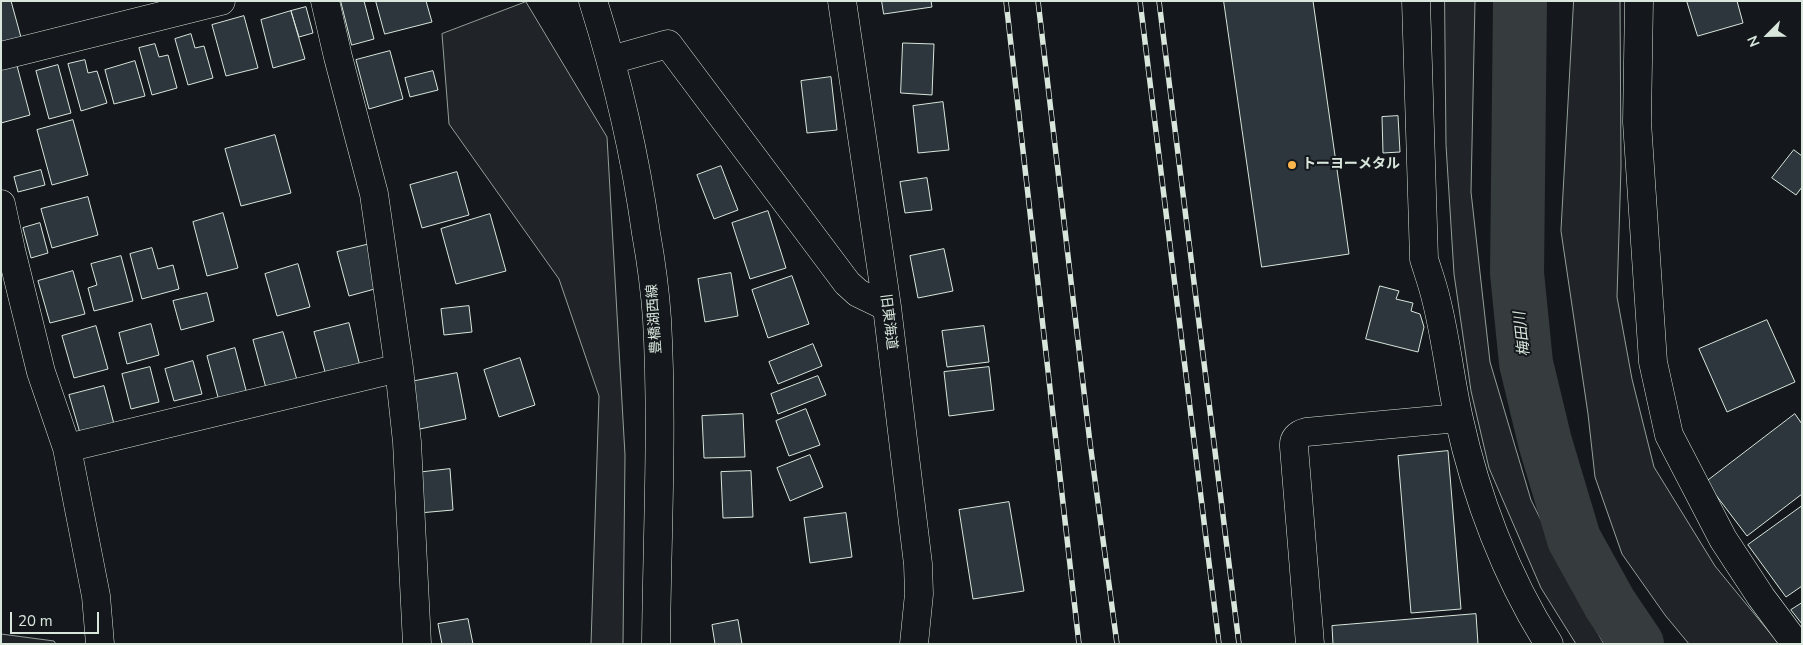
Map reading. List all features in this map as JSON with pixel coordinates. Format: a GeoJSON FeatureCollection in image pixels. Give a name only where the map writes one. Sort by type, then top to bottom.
{"type":"FeatureCollection","features":[{"type":"Feature","properties":{"kind":"street"},"geometry":{"type":"LineString","coordinates":[[1,56],[221,1]]}},
{"type":"Feature","properties":{"kind":"street"},"geometry":{"type":"LineString","coordinates":[[325,1],[374,194],[399,368],[407,442],[417,644]]}},
{"type":"Feature","properties":{"kind":"street","name":"豊橋湖西線"},"geometry":{"type":"LineString","coordinates":[[593,1],[612,60],[640,188],[657,318],[660,453],[656,644]]}},
{"type":"Feature","properties":{"kind":"street","name":"旧東海道"},"geometry":{"type":"LineString","coordinates":[[842,1],[887,307],[918,564],[919,594],[914,644]]}},
{"type":"Feature","properties":{"kind":"street"},"geometry":{"type":"LineString","coordinates":[[1416,1],[1424,259],[1437,300],[1458,418],[1471,468],[1505,562],[1549,644]]}},
{"type":"Feature","properties":{"kind":"street"},"geometry":{"type":"LineString","coordinates":[[1639,1],[1637,122],[1652,343],[1669,435],[1723,539],[1796,644]]}},
{"type":"Feature","properties":{"kind":"street"},"geometry":{"type":"LineString","coordinates":[[612,60],[668,44],[847,283],[858,293],[887,307]]}},
{"type":"Feature","properties":{"kind":"street"},"geometry":{"type":"LineString","coordinates":[[1,204],[41,372],[67,448],[96,596],[100,644]]}},
{"type":"Feature","properties":{"kind":"street"},"geometry":{"type":"LineString","coordinates":[[67,448],[399,368]]}},
{"type":"Feature","properties":{"kind":"street"},"geometry":{"type":"LineString","coordinates":[[1310,644],[1294,447],[1295,438],[1301,433],[1306,432],[1458,418]]}},
{"type":"Feature","properties":{"kind":"shaded area"},"geometry":{"type":"Polygon","coordinates":[[[1445,1],[1475,1],[1471,192],[1490,362],[1531,500],[1604,644],[1576,644],[1541,588],[1489,468],[1471,391],[1454,274],[1446,145],[1445,1]]]}},
{"type":"Feature","properties":{"kind":"shaded area"},"geometry":{"type":"Polygon","coordinates":[[[1574,1],[1620,1],[1621,167],[1617,297],[1632,379],[1654,467],[1715,566],[1779,644],[1689,644],[1665,615],[1622,554],[1595,477],[1588,414],[1561,231],[1574,1]]]}},
{"type":"Feature","properties":{"kind":"shaded area"},"geometry":{"type":"Polygon","coordinates":[[[526,2],[607,137],[625,455],[623,644],[591,644],[599,396],[559,279],[449,124],[442,34],[526,2]]]}},
{"type":"Feature","properties":{"kind":"shaded area"},"geometry":{"type":"Polygon","coordinates":[[[1,634],[54,641],[56,644],[1,644],[1,634]]]}},
{"type":"Feature","properties":{"kind":"building"},"geometry":{"type":"Polygon","coordinates":[[[1,1],[11,1],[22,41],[1,47],[1,1]]]}},
{"type":"Feature","properties":{"kind":"building"},"geometry":{"type":"Polygon","coordinates":[[[341,1],[364,1],[374,39],[352,45],[341,1]]]}},
{"type":"Feature","properties":{"kind":"building"},"geometry":{"type":"Polygon","coordinates":[[[376,1],[426,1],[432,22],[385,34],[376,1]]]}},
{"type":"Feature","properties":{"kind":"building"},"geometry":{"type":"Polygon","coordinates":[[[882,1],[931,1],[932,7],[884,14],[882,1]]]}},
{"type":"Feature","properties":{"kind":"building","name":"トーヨーメタル"},"geometry":{"type":"Polygon","coordinates":[[[1224,1],[1313,1],[1349,254],[1262,267],[1224,1]]]}},
{"type":"Feature","properties":{"kind":"building"},"geometry":{"type":"Polygon","coordinates":[[[1687,1],[1737,1],[1743,23],[1698,36],[1687,1]]]}},
{"type":"Feature","properties":{"kind":"building"},"geometry":{"type":"Polygon","coordinates":[[[306,7],[313,33],[299,37],[291,11],[306,7]]]}},
{"type":"Feature","properties":{"kind":"building"},"geometry":{"type":"Polygon","coordinates":[[[291,11],[305,59],[273,68],[261,20],[291,11]]]}},
{"type":"Feature","properties":{"kind":"building"},"geometry":{"type":"Polygon","coordinates":[[[244,16],[258,68],[226,76],[212,25],[244,16]]]}},
{"type":"Feature","properties":{"kind":"building"},"geometry":{"type":"Polygon","coordinates":[[[191,34],[195,48],[204,46],[213,78],[188,85],[175,39],[191,34]]]}},
{"type":"Feature","properties":{"kind":"building"},"geometry":{"type":"Polygon","coordinates":[[[903,43],[934,44],[932,95],[901,93],[903,43]]]}},
{"type":"Feature","properties":{"kind":"building"},"geometry":{"type":"Polygon","coordinates":[[[155,44],[159,57],[168,55],[177,88],[152,95],[139,48],[155,44]]]}},
{"type":"Feature","properties":{"kind":"building"},"geometry":{"type":"Polygon","coordinates":[[[390,51],[403,99],[369,109],[356,60],[390,51]]]}},
{"type":"Feature","properties":{"kind":"building"},"geometry":{"type":"Polygon","coordinates":[[[85,60],[88,73],[97,71],[107,103],[81,111],[68,64],[85,60]]]}},
{"type":"Feature","properties":{"kind":"building"},"geometry":{"type":"Polygon","coordinates":[[[135,61],[145,96],[114,104],[105,70],[135,61]]]}},
{"type":"Feature","properties":{"kind":"building"},"geometry":{"type":"Polygon","coordinates":[[[16,62],[30,115],[1,123],[1,66],[16,62]]]}},
{"type":"Feature","properties":{"kind":"building"},"geometry":{"type":"Polygon","coordinates":[[[58,65],[71,113],[49,119],[36,71],[58,65]]]}},
{"type":"Feature","properties":{"kind":"building"},"geometry":{"type":"Polygon","coordinates":[[[433,71],[438,90],[410,97],[405,78],[433,71]]]}},
{"type":"Feature","properties":{"kind":"building"},"geometry":{"type":"Polygon","coordinates":[[[831,77],[837,130],[807,133],[801,81],[831,77]]]}},
{"type":"Feature","properties":{"kind":"building"},"geometry":{"type":"Polygon","coordinates":[[[943,102],[949,150],[918,153],[913,106],[943,102]]]}},
{"type":"Feature","properties":{"kind":"building"},"geometry":{"type":"Polygon","coordinates":[[[1398,116],[1400,152],[1383,153],[1382,117],[1398,116]]]}},
{"type":"Feature","properties":{"kind":"building"},"geometry":{"type":"Polygon","coordinates":[[[73,120],[88,175],[52,185],[37,130],[73,120]]]}},
{"type":"Feature","properties":{"kind":"building"},"geometry":{"type":"Polygon","coordinates":[[[275,135],[291,193],[241,206],[225,149],[275,135]]]}},
{"type":"Feature","properties":{"kind":"building"},"geometry":{"type":"Polygon","coordinates":[[[1794,150],[1802,156],[1802,187],[1796,195],[1772,178],[1794,150]]]}},
{"type":"Feature","properties":{"kind":"building"},"geometry":{"type":"Polygon","coordinates":[[[721,166],[738,210],[714,219],[697,175],[721,166]]]}},
{"type":"Feature","properties":{"kind":"building"},"geometry":{"type":"Polygon","coordinates":[[[41,170],[45,185],[18,192],[14,177],[41,170]]]}},
{"type":"Feature","properties":{"kind":"building"},"geometry":{"type":"Polygon","coordinates":[[[457,172],[469,215],[422,228],[410,185],[457,172]]]}},
{"type":"Feature","properties":{"kind":"building"},"geometry":{"type":"Polygon","coordinates":[[[927,178],[932,210],[905,213],[900,182],[927,178]]]}},
{"type":"Feature","properties":{"kind":"building"},"geometry":{"type":"Polygon","coordinates":[[[88,197],[98,235],[52,248],[41,209],[88,197]]]}},
{"type":"Feature","properties":{"kind":"building"},"geometry":{"type":"Polygon","coordinates":[[[768,211],[786,268],[750,279],[732,223],[768,211]]]}},
{"type":"Feature","properties":{"kind":"building"},"geometry":{"type":"Polygon","coordinates":[[[223,213],[238,268],[207,276],[193,222],[223,213]]]}},
{"type":"Feature","properties":{"kind":"building"},"geometry":{"type":"Polygon","coordinates":[[[490,214],[506,271],[456,284],[441,229],[490,214]]]}},
{"type":"Feature","properties":{"kind":"building"},"geometry":{"type":"Polygon","coordinates":[[[40,223],[48,253],[31,258],[23,228],[40,223]]]}},
{"type":"Feature","properties":{"kind":"building"},"geometry":{"type":"Polygon","coordinates":[[[370,244],[382,287],[349,296],[337,252],[370,244]]]}},
{"type":"Feature","properties":{"kind":"building"},"geometry":{"type":"Polygon","coordinates":[[[152,248],[158,269],[173,265],[179,289],[142,299],[130,254],[152,248]]]}},
{"type":"Feature","properties":{"kind":"building"},"geometry":{"type":"Polygon","coordinates":[[[944,249],[953,291],[918,298],[910,256],[944,249]]]}},
{"type":"Feature","properties":{"kind":"building"},"geometry":{"type":"Polygon","coordinates":[[[121,256],[133,301],[94,311],[88,288],[97,285],[91,264],[121,256]]]}},
{"type":"Feature","properties":{"kind":"building"},"geometry":{"type":"Polygon","coordinates":[[[298,264],[310,307],[277,316],[265,274],[298,264]]]}},
{"type":"Feature","properties":{"kind":"building"},"geometry":{"type":"Polygon","coordinates":[[[73,271],[85,314],[50,323],[38,281],[73,271]]]}},
{"type":"Feature","properties":{"kind":"building"},"geometry":{"type":"Polygon","coordinates":[[[731,273],[738,316],[705,322],[698,279],[731,273]]]}},
{"type":"Feature","properties":{"kind":"building"},"geometry":{"type":"Polygon","coordinates":[[[792,276],[809,324],[768,338],[752,290],[792,276]]]}},
{"type":"Feature","properties":{"kind":"building"},"geometry":{"type":"Polygon","coordinates":[[[1380,286],[1399,291],[1396,299],[1413,303],[1411,311],[1420,314],[1424,327],[1418,352],[1366,339],[1380,286]]]}},
{"type":"Feature","properties":{"kind":"building"},"geometry":{"type":"Polygon","coordinates":[[[207,293],[214,321],[181,330],[173,301],[207,293]]]}},
{"type":"Feature","properties":{"kind":"building"},"geometry":{"type":"Polygon","coordinates":[[[469,306],[472,332],[444,335],[441,309],[469,306]]]}},
{"type":"Feature","properties":{"kind":"building"},"geometry":{"type":"Polygon","coordinates":[[[1767,320],[1795,382],[1727,412],[1699,349],[1767,320]]]}},
{"type":"Feature","properties":{"kind":"building"},"geometry":{"type":"Polygon","coordinates":[[[349,323],[361,370],[327,379],[314,332],[349,323]]]}},
{"type":"Feature","properties":{"kind":"building"},"geometry":{"type":"Polygon","coordinates":[[[151,324],[159,355],[127,364],[119,333],[151,324]]]}},
{"type":"Feature","properties":{"kind":"building"},"geometry":{"type":"Polygon","coordinates":[[[96,326],[108,369],[74,378],[62,336],[96,326]]]}},
{"type":"Feature","properties":{"kind":"building"},"geometry":{"type":"Polygon","coordinates":[[[984,326],[989,362],[947,367],[942,331],[984,326]]]}},
{"type":"Feature","properties":{"kind":"building"},"geometry":{"type":"Polygon","coordinates":[[[283,332],[297,380],[266,388],[253,340],[283,332]]]}},
{"type":"Feature","properties":{"kind":"building"},"geometry":{"type":"Polygon","coordinates":[[[813,344],[822,366],[778,384],[769,362],[813,344]]]}},
{"type":"Feature","properties":{"kind":"building"},"geometry":{"type":"Polygon","coordinates":[[[235,348],[247,394],[219,401],[207,356],[235,348]]]}},
{"type":"Feature","properties":{"kind":"building"},"geometry":{"type":"Polygon","coordinates":[[[520,358],[535,405],[499,417],[484,370],[520,358]]]}},
{"type":"Feature","properties":{"kind":"building"},"geometry":{"type":"Polygon","coordinates":[[[193,361],[202,394],[174,401],[165,369],[193,361]]]}},
{"type":"Feature","properties":{"kind":"building"},"geometry":{"type":"Polygon","coordinates":[[[150,367],[159,402],[131,409],[122,374],[150,367]]]}},
{"type":"Feature","properties":{"kind":"building"},"geometry":{"type":"Polygon","coordinates":[[[989,367],[994,410],[949,416],[944,372],[989,367]]]}},
{"type":"Feature","properties":{"kind":"building"},"geometry":{"type":"Polygon","coordinates":[[[457,373],[466,419],[420,429],[410,382],[457,373]]]}},
{"type":"Feature","properties":{"kind":"building"},"geometry":{"type":"Polygon","coordinates":[[[818,376],[826,395],[778,414],[771,394],[818,376]]]}},
{"type":"Feature","properties":{"kind":"building"},"geometry":{"type":"Polygon","coordinates":[[[104,386],[114,424],[80,433],[69,395],[104,386]]]}},
{"type":"Feature","properties":{"kind":"building"},"geometry":{"type":"Polygon","coordinates":[[[806,409],[820,445],[789,456],[776,421],[806,409]]]}},
{"type":"Feature","properties":{"kind":"building"},"geometry":{"type":"Polygon","coordinates":[[[743,414],[745,457],[704,458],[702,416],[743,414]]]}},
{"type":"Feature","properties":{"kind":"building"},"geometry":{"type":"Polygon","coordinates":[[[1795,414],[1802,424],[1802,494],[1747,536],[1706,482],[1795,414]]]}},
{"type":"Feature","properties":{"kind":"building"},"geometry":{"type":"Polygon","coordinates":[[[1448,451],[1461,609],[1411,613],[1398,456],[1448,451]]]}},
{"type":"Feature","properties":{"kind":"building"},"geometry":{"type":"Polygon","coordinates":[[[810,455],[823,487],[790,501],[777,468],[810,455]]]}},
{"type":"Feature","properties":{"kind":"building"},"geometry":{"type":"Polygon","coordinates":[[[450,469],[453,510],[419,513],[415,473],[450,469]]]}},
{"type":"Feature","properties":{"kind":"building"},"geometry":{"type":"Polygon","coordinates":[[[751,471],[753,517],[723,518],[721,472],[751,471]]]}},
{"type":"Feature","properties":{"kind":"building"},"geometry":{"type":"Polygon","coordinates":[[[1009,502],[1024,591],[973,599],[959,510],[1009,502]]]}},
{"type":"Feature","properties":{"kind":"building"},"geometry":{"type":"Polygon","coordinates":[[[1802,506],[1802,586],[1786,597],[1748,545],[1802,506]]]}},
{"type":"Feature","properties":{"kind":"building"},"geometry":{"type":"Polygon","coordinates":[[[846,513],[852,557],[810,563],[804,518],[846,513]]]}},
{"type":"Feature","properties":{"kind":"building"},"geometry":{"type":"Polygon","coordinates":[[[1802,603],[1802,624],[1791,610],[1802,603]]]}},
{"type":"Feature","properties":{"kind":"building"},"geometry":{"type":"Polygon","coordinates":[[[1476,614],[1478,644],[1333,644],[1332,626],[1476,614]]]}},
{"type":"Feature","properties":{"kind":"building"},"geometry":{"type":"Polygon","coordinates":[[[468,619],[473,644],[442,644],[438,624],[468,619]]]}},
{"type":"Feature","properties":{"kind":"building"},"geometry":{"type":"Polygon","coordinates":[[[738,620],[742,644],[715,644],[712,625],[738,620]]]}},
{"type":"Feature","properties":{"kind":"waterway","name":"梅田川"},"geometry":{"type":"LineString","coordinates":[[1520,1],[1517,273],[1526,363],[1545,442],[1574,539],[1610,604],[1637,644]]}},
{"type":"Feature","properties":{"kind":"railway"},"geometry":{"type":"LineString","coordinates":[[1006,1],[1079,644]]}},
{"type":"Feature","properties":{"kind":"railway"},"geometry":{"type":"LineString","coordinates":[[1038,1],[1090,443],[1117,644]]}},
{"type":"Feature","properties":{"kind":"railway"},"geometry":{"type":"LineString","coordinates":[[1140,1],[1219,644]]}},
{"type":"Feature","properties":{"kind":"railway"},"geometry":{"type":"LineString","coordinates":[[1159,1],[1239,644]]}},
{"type":"Feature","properties":{"kind":"place","name":"トーヨーメタル"},"geometry":{"type":"Point","coordinates":[1292,165]}}]}
